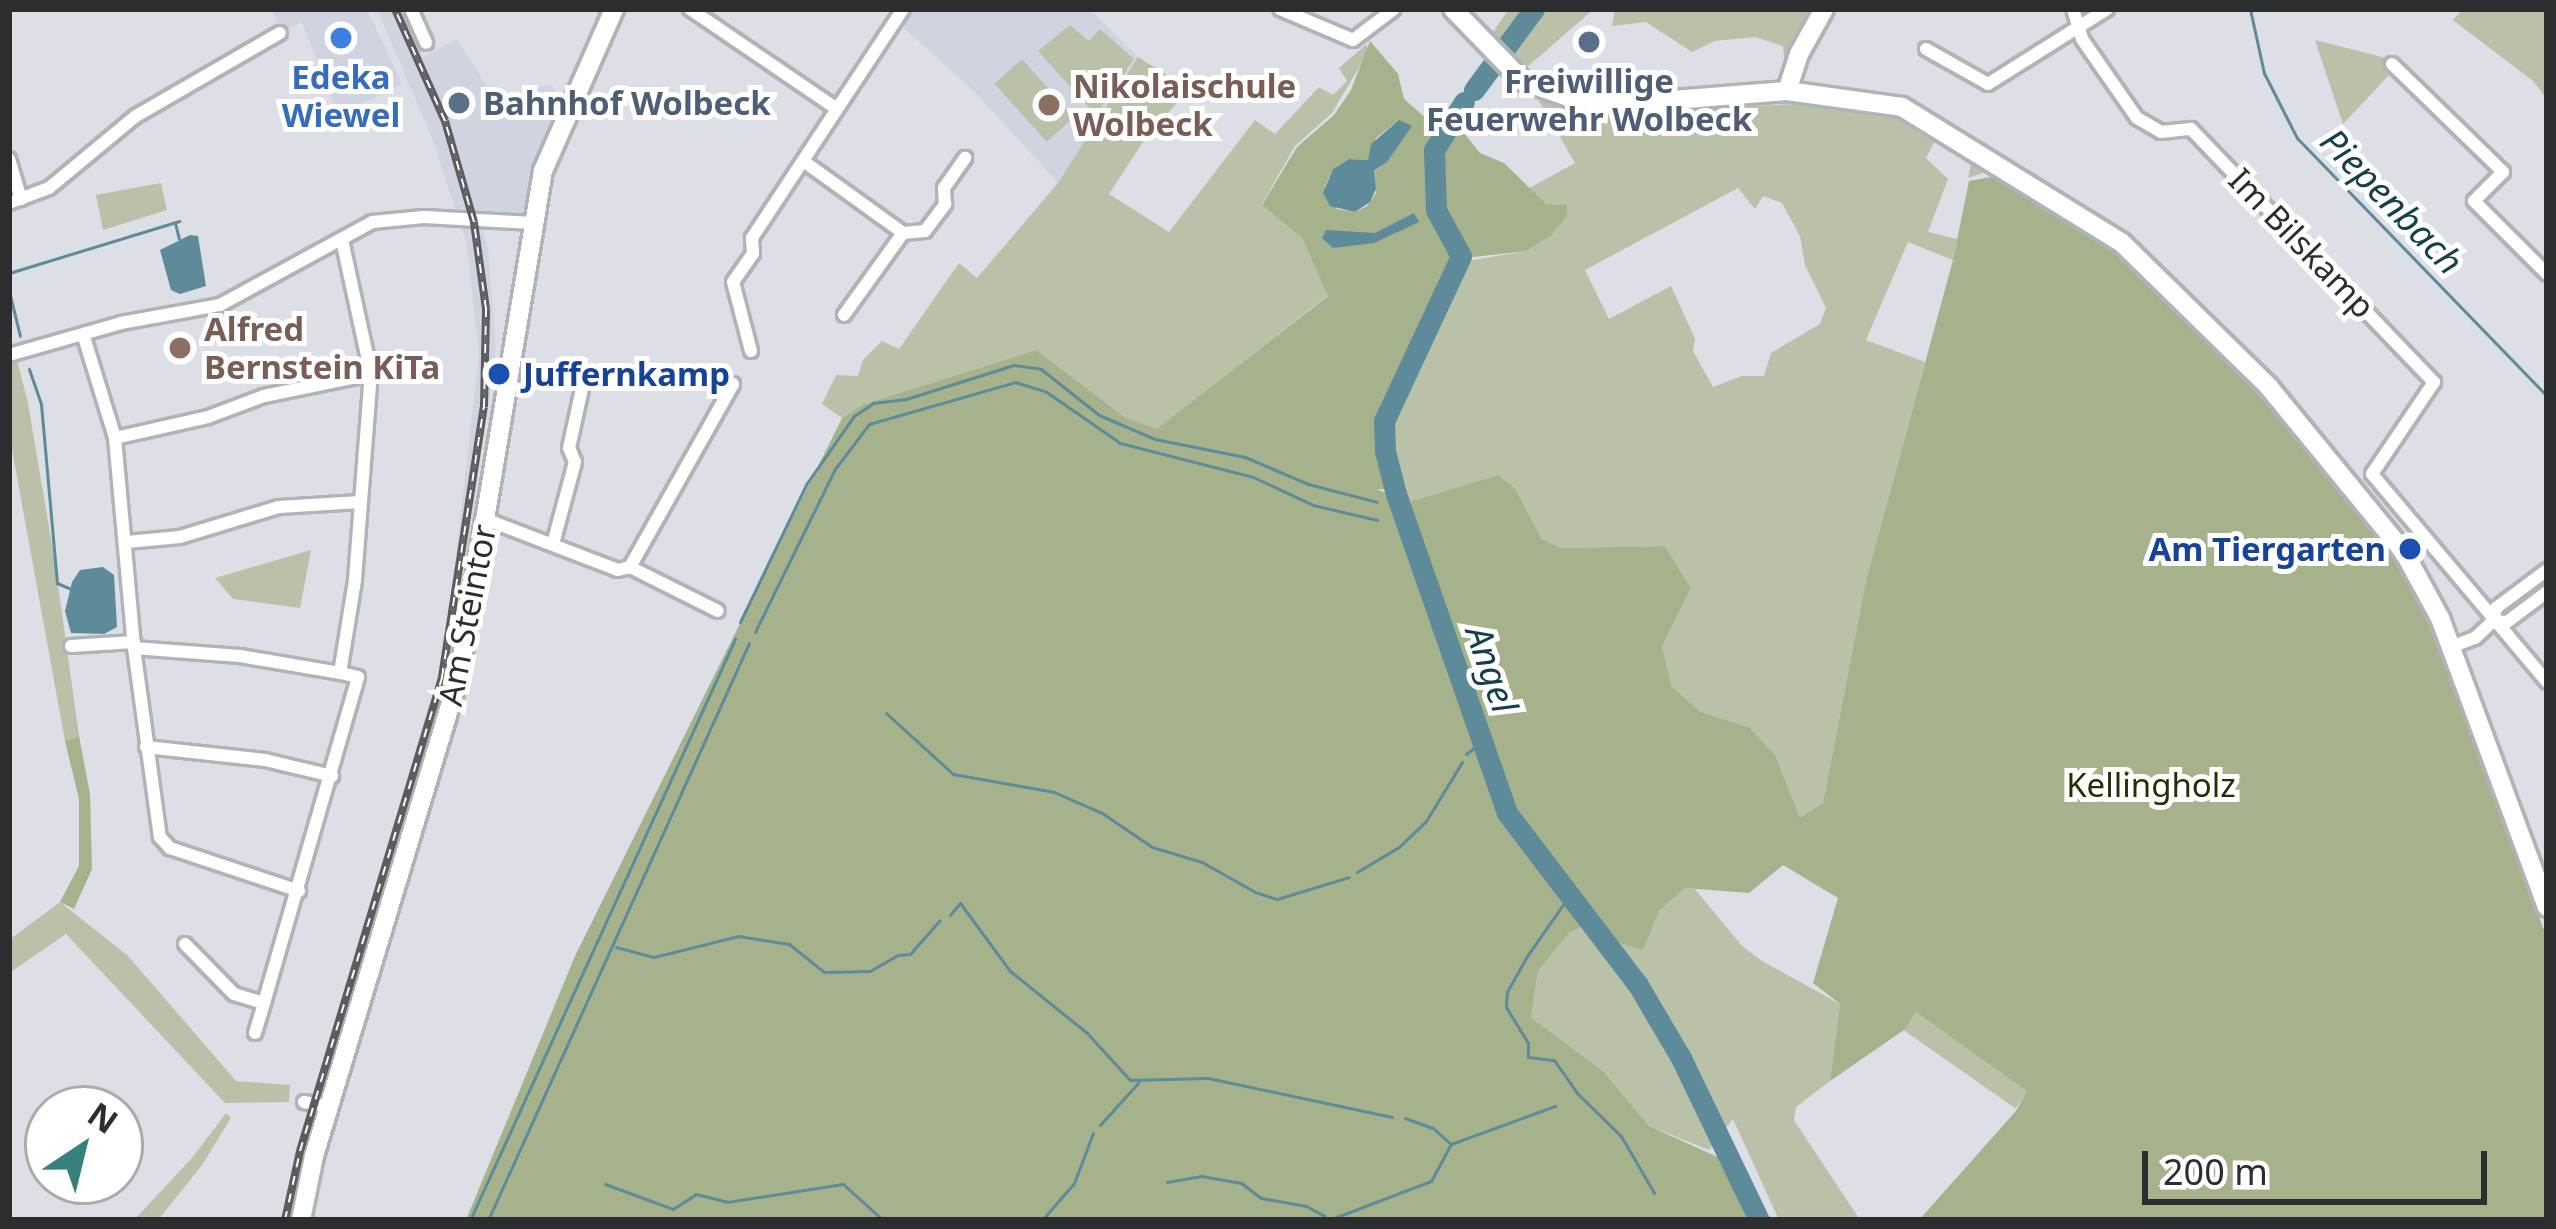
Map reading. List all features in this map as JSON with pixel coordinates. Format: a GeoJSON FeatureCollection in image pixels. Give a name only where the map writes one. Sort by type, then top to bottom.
{"type":"FeatureCollection","features":[{"type":"Feature","properties":{"kind":"street"},"geometry":{"type":"LineString","coordinates":[[411,9],[426,43]]}},
{"type":"Feature","properties":{"kind":"street","name":"Am Steintor"},"geometry":{"type":"LineString","coordinates":[[301,1220],[329,1107],[459,676],[543,171],[614,9]]}},
{"type":"Feature","properties":{"kind":"street"},"geometry":{"type":"LineString","coordinates":[[690,9],[834,107]]}},
{"type":"Feature","properties":{"kind":"street"},"geometry":{"type":"LineString","coordinates":[[751,351],[733,282],[753,254],[752,238],[834,121],[834,107],[869,67],[903,9]]}},
{"type":"Feature","properties":{"kind":"street"},"geometry":{"type":"LineString","coordinates":[[1280,9],[1353,40],[1394,9]]}},
{"type":"Feature","properties":{"kind":"street"},"geometry":{"type":"LineString","coordinates":[[1453,9],[1509,69],[1547,92],[1612,104],[1787,91],[1910,110],[2110,234],[2268,386],[2358,494],[2423,584],[2547,907]]}},
{"type":"Feature","properties":{"kind":"street"},"geometry":{"type":"LineString","coordinates":[[1787,91],[1799,54],[1824,9]]}},
{"type":"Feature","properties":{"kind":"street","name":"Im Bilskamp"},"geometry":{"type":"LineString","coordinates":[[2073,9],[2082,25],[2082,39],[2138,118],[2161,132],[2191,129],[2434,382],[2372,470],[2386,495]]}},
{"type":"Feature","properties":{"kind":"street"},"geometry":{"type":"LineString","coordinates":[[1926,49],[1988,84],[2108,9]]}},
{"type":"Feature","properties":{"kind":"street"},"geometry":{"type":"LineString","coordinates":[[9,159],[15,201],[78,170],[136,116],[280,33]]}},
{"type":"Feature","properties":{"kind":"street"},"geometry":{"type":"LineString","coordinates":[[2392,64],[2503,172],[2474,201],[2547,273]]}},
{"type":"Feature","properties":{"kind":"street"},"geometry":{"type":"LineString","coordinates":[[806,163],[903,233],[925,231],[945,204],[944,188],[965,158]]}},
{"type":"Feature","properties":{"kind":"street"},"geometry":{"type":"LineString","coordinates":[[9,355],[121,323],[220,305],[372,222],[395,218],[532,223]]}},
{"type":"Feature","properties":{"kind":"street"},"geometry":{"type":"LineString","coordinates":[[844,315],[903,233]]}},
{"type":"Feature","properties":{"kind":"street"},"geometry":{"type":"LineString","coordinates":[[340,674],[356,580],[371,374],[342,240]]}},
{"type":"Feature","properties":{"kind":"street"},"geometry":{"type":"LineString","coordinates":[[84,337],[115,438],[134,645],[160,837],[170,848],[299,891]]}},
{"type":"Feature","properties":{"kind":"street"},"geometry":{"type":"LineString","coordinates":[[115,438],[208,417],[264,396],[371,374]]}},
{"type":"Feature","properties":{"kind":"street"},"geometry":{"type":"LineString","coordinates":[[553,544],[575,462],[568,448],[585,375]]}},
{"type":"Feature","properties":{"kind":"street"},"geometry":{"type":"LineString","coordinates":[[630,567],[733,384]]}},
{"type":"Feature","properties":{"kind":"street"},"geometry":{"type":"LineString","coordinates":[[2358,494],[2386,495],[2547,682]]}},
{"type":"Feature","properties":{"kind":"street"},"geometry":{"type":"LineString","coordinates":[[127,542],[180,537],[280,507],[360,502]]}},
{"type":"Feature","properties":{"kind":"street"},"geometry":{"type":"LineString","coordinates":[[485,519],[618,570],[630,567],[718,611]]}},
{"type":"Feature","properties":{"kind":"street"},"geometry":{"type":"LineString","coordinates":[[2451,647],[2475,638],[2493,621],[2496,608],[2547,570]]}},
{"type":"Feature","properties":{"kind":"street"},"geometry":{"type":"LineString","coordinates":[[2493,621],[2507,622],[2547,592]]}},
{"type":"Feature","properties":{"kind":"street"},"geometry":{"type":"LineString","coordinates":[[71,646],[134,645],[240,656],[358,677],[255,1033]]}},
{"type":"Feature","properties":{"kind":"street"},"geometry":{"type":"LineString","coordinates":[[146,747],[265,760],[332,776]]}},
{"type":"Feature","properties":{"kind":"street"},"geometry":{"type":"LineString","coordinates":[[185,944],[234,994],[264,1003]]}},
{"type":"Feature","properties":{"kind":"street"},"geometry":{"type":"LineString","coordinates":[[304,1102],[329,1107]]}},
{"type":"Feature","properties":{"kind":"shaded area","name":"Edeka Wiewel"},"geometry":{"type":"Polygon","coordinates":[[[271,9],[367,9],[402,84],[338,115],[302,22],[283,31],[271,9]]]}},
{"type":"Feature","properties":{"kind":"shaded area"},"geometry":{"type":"Polygon","coordinates":[[[377,9],[414,9],[423,57],[457,39],[494,98],[552,85],[560,102],[532,165],[524,215],[479,216],[488,249],[496,350],[453,651],[305,1144],[289,1220],[282,1220],[298,1146],[436,685],[450,608],[479,354],[467,246],[435,145],[377,9]]]}},
{"type":"Feature","properties":{"kind":"shaded area","name":"Nikolaischule Wolbeck"},"geometry":{"type":"Polygon","coordinates":[[[903,9],[1089,9],[1138,57],[1058,183],[975,92],[898,23],[903,9]]]}},
{"type":"Feature","properties":{"kind":"green space"},"geometry":{"type":"Polygon","coordinates":[[[1509,9],[1594,9],[1526,68],[1490,36],[1509,9]]]}},
{"type":"Feature","properties":{"kind":"green space"},"geometry":{"type":"Polygon","coordinates":[[[1615,9],[1818,9],[1785,67],[1783,46],[1755,37],[1715,41],[1692,52],[1646,22],[1612,26],[1615,9]]]}},
{"type":"Feature","properties":{"kind":"green space"},"geometry":{"type":"Polygon","coordinates":[[[2463,9],[2547,9],[2547,99],[2533,81],[2453,20],[2463,9]]]}},
{"type":"Feature","properties":{"kind":"green space"},"geometry":{"type":"Polygon","coordinates":[[[1070,25],[1089,41],[1100,29],[1134,59],[1096,115],[1038,51],[1070,25]]]}},
{"type":"Feature","properties":{"kind":"green space"},"geometry":{"type":"Polygon","coordinates":[[[2315,40],[2386,58],[2392,72],[2343,124],[2315,40]]]}},
{"type":"Feature","properties":{"kind":"green space","name":"Kellingholz"},"geometry":{"type":"Polygon","coordinates":[[[1370,41],[1398,74],[1404,99],[1427,119],[1451,117],[1480,153],[1504,163],[1546,204],[1567,205],[1567,216],[1551,236],[1526,251],[1456,259],[1380,419],[1392,490],[1376,489],[1410,502],[1498,475],[1515,488],[1542,539],[1561,548],[1665,546],[1691,588],[1662,646],[1672,687],[1701,712],[1750,728],[1775,755],[1800,818],[1823,803],[1866,580],[1953,260],[1969,181],[2003,175],[2120,251],[2265,402],[2392,551],[2424,612],[2547,938],[2547,1220],[1919,1220],[2016,1111],[2027,1091],[1916,1012],[1904,1030],[1830,1081],[1840,1004],[1813,983],[1838,898],[1783,865],[1749,893],[1685,888],[1659,911],[1643,950],[1613,941],[1597,921],[1570,932],[1538,971],[1531,1018],[1604,1072],[1649,1126],[1720,1158],[1747,1220],[466,1220],[575,956],[842,418],[864,404],[1036,350],[1126,418],[1157,429],[1328,296],[1302,238],[1262,205],[1297,147],[1334,115],[1351,90],[1370,41]],[[1399,120],[1376,138],[1368,160],[1349,159],[1333,169],[1325,186],[1337,209],[1355,212],[1367,206],[1376,193],[1374,172],[1383,165],[1399,120]]]}},
{"type":"Feature","properties":{"kind":"green space"},"geometry":{"type":"Polygon","coordinates":[[[1367,44],[1367,54],[1332,113],[1295,146],[1262,204],[1302,238],[1328,295],[1157,430],[1126,418],[1036,350],[864,404],[842,418],[822,404],[836,375],[858,376],[863,360],[882,341],[899,349],[959,263],[977,278],[1058,183],[1138,57],[1189,89],[1143,142],[1109,194],[1169,232],[1255,120],[1275,134],[1319,87],[1333,95],[1347,81],[1339,68],[1367,44]]]}},
{"type":"Feature","properties":{"kind":"green space"},"geometry":{"type":"Polygon","coordinates":[[[1022,59],[1074,117],[1047,142],[995,84],[1022,59]]]}},
{"type":"Feature","properties":{"kind":"green space"},"geometry":{"type":"Polygon","coordinates":[[[1539,101],[1611,112],[1843,102],[1886,108],[1994,169],[1968,178],[1971,164],[1935,141],[1926,158],[1948,179],[1928,232],[1957,239],[1953,260],[1908,242],[1866,340],[1925,362],[1866,580],[1823,803],[1800,819],[1775,755],[1751,729],[1701,712],[1672,687],[1662,646],[1691,588],[1665,546],[1561,548],[1542,539],[1515,488],[1498,475],[1409,503],[1391,445],[1395,412],[1467,261],[1526,251],[1551,236],[1567,216],[1559,204],[1546,204],[1526,190],[1575,163],[1539,101]],[[1738,188],[1585,270],[1609,319],[1671,286],[1695,339],[1693,351],[1713,387],[1742,376],[1764,376],[1771,353],[1820,324],[1826,308],[1805,265],[1800,236],[1782,203],[1763,196],[1755,209],[1738,188]]]}},
{"type":"Feature","properties":{"kind":"green space"},"geometry":{"type":"Polygon","coordinates":[[[161,183],[167,210],[103,230],[96,195],[161,183]]]}},
{"type":"Feature","properties":{"kind":"green space"},"geometry":{"type":"Polygon","coordinates":[[[9,355],[16,356],[28,403],[55,563],[79,736],[65,741],[9,433],[9,355]]]}},
{"type":"Feature","properties":{"kind":"green space"},"geometry":{"type":"Polygon","coordinates":[[[311,550],[300,608],[233,599],[215,578],[311,550]]]}},
{"type":"Feature","properties":{"kind":"green space"},"geometry":{"type":"Polygon","coordinates":[[[79,736],[90,794],[92,869],[74,909],[60,902],[79,866],[79,799],[65,741],[79,736]]]}},
{"type":"Feature","properties":{"kind":"green space"},"geometry":{"type":"Polygon","coordinates":[[[1685,888],[1695,889],[1742,946],[1762,961],[1840,1004],[1830,1081],[1796,1107],[1794,1120],[1860,1220],[1779,1220],[1733,1119],[1709,1150],[1649,1126],[1604,1072],[1531,1019],[1538,971],[1570,932],[1597,921],[1659,911],[1685,888]]]}},
{"type":"Feature","properties":{"kind":"green space"},"geometry":{"type":"Polygon","coordinates":[[[60,902],[128,956],[236,1081],[290,1085],[289,1102],[225,1103],[66,934],[9,973],[9,940],[60,902]]]}},
{"type":"Feature","properties":{"kind":"green space"},"geometry":{"type":"Polygon","coordinates":[[[1916,1012],[2028,1091],[2016,1109],[1903,1030],[1916,1012]]]}},
{"type":"Feature","properties":{"kind":"green space"},"geometry":{"type":"Polygon","coordinates":[[[226,1113],[231,1118],[202,1165],[158,1220],[134,1220],[192,1158],[226,1113]]]}},
{"type":"Feature","properties":{"kind":"water"},"geometry":{"type":"Polygon","coordinates":[[[1399,120],[1412,126],[1387,162],[1374,171],[1376,189],[1370,202],[1355,212],[1330,206],[1323,193],[1333,169],[1349,159],[1368,160],[1371,144],[1399,120]]]}},
{"type":"Feature","properties":{"kind":"water"},"geometry":{"type":"Polygon","coordinates":[[[1414,213],[1419,222],[1374,243],[1333,248],[1322,238],[1326,230],[1375,233],[1414,213]]]}},
{"type":"Feature","properties":{"kind":"water"},"geometry":{"type":"Polygon","coordinates":[[[190,235],[198,236],[206,286],[180,294],[171,290],[160,250],[190,235]]]}},
{"type":"Feature","properties":{"kind":"water"},"geometry":{"type":"Polygon","coordinates":[[[103,567],[114,575],[117,627],[104,634],[71,633],[65,611],[72,582],[80,570],[103,567]]]}},
{"type":"Feature","properties":{"kind":"waterway","name":"Angel"},"geometry":{"type":"LineString","coordinates":[[1474,90],[1534,9]]}},
{"type":"Feature","properties":{"kind":"waterway","name":"Piepenbach"},"geometry":{"type":"LineString","coordinates":[[2250,9],[2264,73],[2297,138],[2547,396]]}},
{"type":"Feature","properties":{"kind":"waterway","name":"Angel"},"geometry":{"type":"LineString","coordinates":[[1464,102],[1434,150],[1436,210],[1461,256],[1384,421],[1385,451],[1396,494],[1507,813],[1638,985],[1681,1058],[1759,1220]]}},
{"type":"Feature","properties":{"kind":"waterway"},"geometry":{"type":"LineString","coordinates":[[9,273],[179,221]]}},
{"type":"Feature","properties":{"kind":"waterway"},"geometry":{"type":"LineString","coordinates":[[175,223],[179,239]]}},
{"type":"Feature","properties":{"kind":"waterway"},"geometry":{"type":"LineString","coordinates":[[9,291],[20,336]]}},
{"type":"Feature","properties":{"kind":"waterway"},"geometry":{"type":"LineString","coordinates":[[740,622],[807,483],[854,416],[873,403],[906,399],[1014,365],[1041,369],[1099,415],[1155,439],[1245,457],[1308,484],[1377,502]]}},
{"type":"Feature","properties":{"kind":"waterway"},"geometry":{"type":"LineString","coordinates":[[29,369],[41,404],[57,583],[69,588]]}},
{"type":"Feature","properties":{"kind":"waterway"},"geometry":{"type":"LineString","coordinates":[[755,632],[835,469],[869,424],[1015,382],[1045,391],[1120,443],[1253,477],[1313,505],[1377,520]]}},
{"type":"Feature","properties":{"kind":"waterway","name":"Angel"},"geometry":{"type":"LineString","coordinates":[[1392,504],[1399,503]]}},
{"type":"Feature","properties":{"kind":"waterway"},"geometry":{"type":"LineString","coordinates":[[1398,526],[1407,526]]}},
{"type":"Feature","properties":{"kind":"waterway"},"geometry":{"type":"LineString","coordinates":[[470,1220],[735,639]]}},
{"type":"Feature","properties":{"kind":"waterway"},"geometry":{"type":"LineString","coordinates":[[488,1220],[749,643]]}},
{"type":"Feature","properties":{"kind":"waterway"},"geometry":{"type":"LineString","coordinates":[[886,713],[953,774],[1054,792],[1102,813],[1152,847],[1202,862],[1255,892],[1277,899],[1349,877]]}},
{"type":"Feature","properties":{"kind":"waterway"},"geometry":{"type":"LineString","coordinates":[[1466,754],[1479,744]]}},
{"type":"Feature","properties":{"kind":"waterway"},"geometry":{"type":"LineString","coordinates":[[1357,872],[1399,847],[1426,821],[1462,762]]}},
{"type":"Feature","properties":{"kind":"waterway"},"geometry":{"type":"LineString","coordinates":[[1569,896],[1527,956],[1507,992],[1506,1007],[1528,1043],[1528,1057],[1554,1060],[1576,1092],[1621,1136],[1654,1193]]}},
{"type":"Feature","properties":{"kind":"waterway"},"geometry":{"type":"LineString","coordinates":[[950,915],[960,903],[1010,971],[1087,1033],[1130,1080],[1208,1078],[1392,1117]]}},
{"type":"Feature","properties":{"kind":"waterway"},"geometry":{"type":"LineString","coordinates":[[616,947],[654,957],[738,936],[789,944],[824,972],[870,971],[898,955],[910,954],[940,920]]}},
{"type":"Feature","properties":{"kind":"waterway"},"geometry":{"type":"LineString","coordinates":[[1100,1125],[1138,1083]]}},
{"type":"Feature","properties":{"kind":"waterway"},"geometry":{"type":"LineString","coordinates":[[1405,1118],[1433,1128],[1451,1144],[1555,1106]]}},
{"type":"Feature","properties":{"kind":"waterway"},"geometry":{"type":"LineString","coordinates":[[1042,1220],[1074,1183],[1093,1133]]}},
{"type":"Feature","properties":{"kind":"waterway"},"geometry":{"type":"LineString","coordinates":[[1334,1218],[1431,1181],[1451,1144]]}},
{"type":"Feature","properties":{"kind":"waterway"},"geometry":{"type":"LineString","coordinates":[[1167,1182],[1201,1176],[1241,1183],[1261,1198],[1306,1206],[1325,1216]]}},
{"type":"Feature","properties":{"kind":"waterway"},"geometry":{"type":"LineString","coordinates":[[605,1184],[673,1209],[696,1194],[727,1202],[843,1184],[883,1220]]}},
{"type":"Feature","properties":{"kind":"railway"},"geometry":{"type":"LineString","coordinates":[[285,1220],[300,1151],[442,677],[484,407],[486,309],[474,222],[445,121],[395,9]]}},
{"type":"Feature","properties":{"kind":"place","name":"Edeka Wiewel"},"geometry":{"type":"Point","coordinates":[341,38]}},
{"type":"Feature","properties":{"kind":"place","name":"Freiwillige Feuerwehr Wolbeck"},"geometry":{"type":"Point","coordinates":[1589,42]}},
{"type":"Feature","properties":{"kind":"place","name":"Bahnhof Wolbeck"},"geometry":{"type":"Point","coordinates":[459,103]}},
{"type":"Feature","properties":{"kind":"place","name":"Nikolaischule Wolbeck"},"geometry":{"type":"Point","coordinates":[1049,105]}},
{"type":"Feature","properties":{"kind":"place","name":"Alfred Bernstein KiTa"},"geometry":{"type":"Point","coordinates":[180,348]}},
{"type":"Feature","properties":{"kind":"place","name":"Juffernkamp"},"geometry":{"type":"Point","coordinates":[499,374]}},
{"type":"Feature","properties":{"kind":"place","name":"Am Tiergarten"},"geometry":{"type":"Point","coordinates":[2410,549]}}]}
